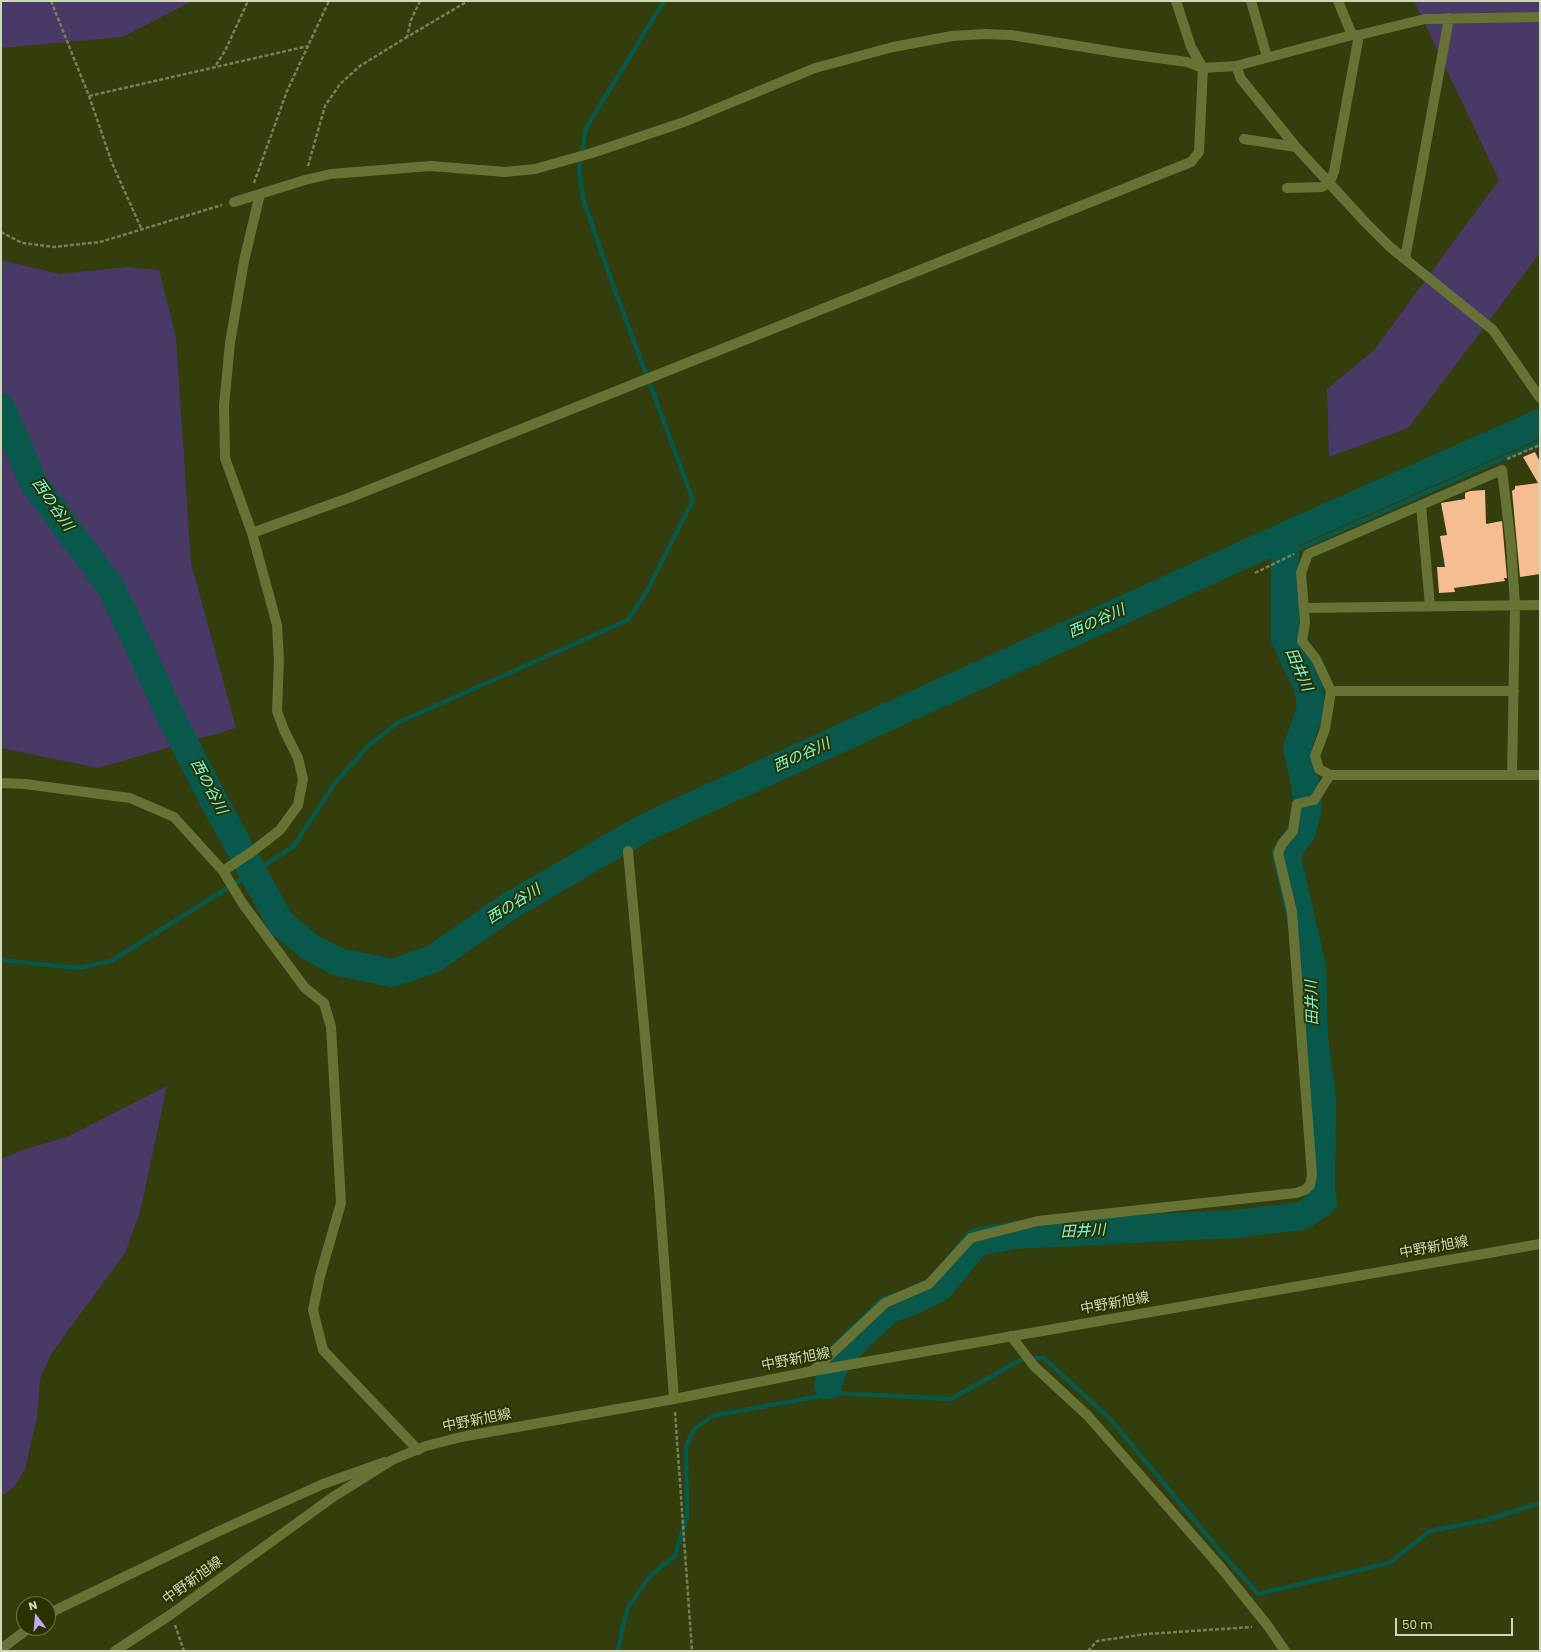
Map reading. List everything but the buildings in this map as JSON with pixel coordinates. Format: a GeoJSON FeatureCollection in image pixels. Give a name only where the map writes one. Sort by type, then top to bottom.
{"type":"FeatureCollection","features":[{"type":"Feature","properties":{"kind":"street"},"geometry":{"type":"LineString","coordinates":[[252,533],[352,497],[1191,162],[1199,152],[1203,68],[1191,46],[1176,1]]}},
{"type":"Feature","properties":{"kind":"street"},"geometry":{"type":"LineString","coordinates":[[1251,1],[1267,58]]}},
{"type":"Feature","properties":{"kind":"street"},"geometry":{"type":"LineString","coordinates":[[1287,188],[1322,187],[1330,182],[1334,172],[1356,35],[1338,1]]}},
{"type":"Feature","properties":{"kind":"street"},"geometry":{"type":"LineString","coordinates":[[234,202],[305,180],[331,174],[431,166],[505,172],[535,169],[592,153],[684,122],[815,68],[893,47],[952,36],[985,34],[1010,35],[1187,62],[1203,68],[1236,66],[1425,19],[1540,17]]}},
{"type":"Feature","properties":{"kind":"street"},"geometry":{"type":"LineString","coordinates":[[1405,260],[1449,18]]}},
{"type":"Feature","properties":{"kind":"street"},"geometry":{"type":"LineString","coordinates":[[1236,66],[1241,79],[1296,147],[1330,182],[1366,223],[1405,260],[1493,330],[1540,398]]}},
{"type":"Feature","properties":{"kind":"street"},"geometry":{"type":"LineString","coordinates":[[1244,139],[1296,147]]}},
{"type":"Feature","properties":{"kind":"street"},"geometry":{"type":"LineString","coordinates":[[223,871],[280,830],[298,805],[303,779],[298,758],[284,730],[277,711],[279,660],[277,625],[252,533],[225,458],[224,406],[230,343],[244,261],[260,194]]}},
{"type":"Feature","properties":{"kind":"street"},"geometry":{"type":"LineString","coordinates":[[1512,776],[1515,605],[1511,545],[1502,470],[1485,476],[1421,506],[1308,554],[1301,573],[1305,623],[1302,641],[1316,659],[1331,691],[1325,729],[1315,756],[1319,769],[1330,775],[1512,776],[1540,775]]}},
{"type":"Feature","properties":{"kind":"street"},"geometry":{"type":"LineString","coordinates":[[1421,506],[1430,606]]}},
{"type":"Feature","properties":{"kind":"street"},"geometry":{"type":"LineString","coordinates":[[1304,608],[1540,605]]}},
{"type":"Feature","properties":{"kind":"street"},"geometry":{"type":"LineString","coordinates":[[1331,691],[1514,692]]}},
{"type":"Feature","properties":{"kind":"street"},"geometry":{"type":"LineString","coordinates":[[813,1371],[886,1303],[929,1284],[971,1238],[1038,1221],[1296,1193],[1305,1190],[1310,1185],[1312,1175],[1292,912],[1278,852],[1292,831],[1296,804],[1314,800],[1330,775]]}},
{"type":"Feature","properties":{"kind":"street"},"geometry":{"type":"LineString","coordinates":[[1,783],[25,784],[130,798],[174,817],[223,871],[243,904],[305,988],[324,1003],[331,1028],[341,1203],[320,1276],[313,1310],[323,1350],[418,1450]]}},
{"type":"Feature","properties":{"kind":"street"},"geometry":{"type":"LineString","coordinates":[[628,851],[659,1190],[674,1399]]}},
{"type":"Feature","properties":{"kind":"street","name":"中野新旭線"},"geometry":{"type":"LineString","coordinates":[[115,1651],[170,1615],[333,1497],[392,1460],[418,1450],[461,1437],[674,1399],[813,1371],[1540,1244]]}},
{"type":"Feature","properties":{"kind":"street"},"geometry":{"type":"LineString","coordinates":[[1011,1336],[1034,1366],[1088,1416],[1218,1564],[1268,1626],[1285,1651]]}},
{"type":"Feature","properties":{"kind":"street"},"geometry":{"type":"LineString","coordinates":[[56,1610],[323,1484],[392,1460]]}},
{"type":"Feature","properties":{"kind":"street"},"geometry":{"type":"LineString","coordinates":[[1,1649],[18,1636]]}},
{"type":"Feature","properties":{"kind":"path"},"geometry":{"type":"LineString","coordinates":[[51,1],[89,96],[112,163],[141,228]]}},
{"type":"Feature","properties":{"kind":"path"},"geometry":{"type":"LineString","coordinates":[[215,66],[225,50],[248,1]]}},
{"type":"Feature","properties":{"kind":"path"},"geometry":{"type":"LineString","coordinates":[[248,198],[287,91],[329,1]]}},
{"type":"Feature","properties":{"kind":"path"},"geometry":{"type":"LineString","coordinates":[[407,37],[411,20],[420,1]]}},
{"type":"Feature","properties":{"kind":"path"},"geometry":{"type":"LineString","coordinates":[[305,180],[325,106],[340,84],[360,66],[468,1]]}},
{"type":"Feature","properties":{"kind":"path"},"geometry":{"type":"LineString","coordinates":[[89,96],[215,66],[308,46]]}},
{"type":"Feature","properties":{"kind":"path"},"geometry":{"type":"LineString","coordinates":[[1,232],[22,243],[54,247],[100,242],[141,228],[234,202]]}},
{"type":"Feature","properties":{"kind":"path"},"geometry":{"type":"LineString","coordinates":[[674,1399],[692,1651]]}},
{"type":"Feature","properties":{"kind":"path"},"geometry":{"type":"LineString","coordinates":[[170,1615],[184,1651]]}},
{"type":"Feature","properties":{"kind":"path"},"geometry":{"type":"LineString","coordinates":[[1088,1651],[1097,1641],[1147,1634],[1268,1626]]}},
{"type":"Feature","properties":{"kind":"shaded area"},"geometry":{"type":"Polygon","coordinates":[[[1,1],[193,1],[122,37],[1,48],[1,1]]]}},
{"type":"Feature","properties":{"kind":"shaded area"},"geometry":{"type":"Polygon","coordinates":[[[1414,1],[1540,1],[1540,253],[1408,428],[1329,457],[1327,389],[1374,350],[1499,180],[1414,1]]]}},
{"type":"Feature","properties":{"kind":"shaded area"},"geometry":{"type":"Polygon","coordinates":[[[1,260],[60,274],[127,267],[159,270],[176,338],[191,563],[236,728],[98,768],[1,748],[1,260]]]}},
{"type":"Feature","properties":{"kind":"shaded area"},"geometry":{"type":"Polygon","coordinates":[[[167,1086],[140,1212],[125,1253],[51,1354],[40,1379],[37,1417],[25,1469],[14,1487],[1,1497],[1,1159],[25,1149],[65,1138],[167,1086]]]}},
{"type":"Feature","properties":{"kind":"waterway"},"geometry":{"type":"LineString","coordinates":[[1,960],[78,968],[111,961],[293,847],[335,783],[369,745],[399,722],[628,620],[647,591],[693,500],[613,285],[583,199],[579,170],[586,128],[664,1]]}},
{"type":"Feature","properties":{"kind":"waterway","name":"西の谷川"},"geometry":{"type":"LineString","coordinates":[[1,407],[33,482],[112,589],[175,725],[214,801],[280,922],[310,947],[338,962],[392,973],[433,959],[511,905],[646,827],[1285,536],[1540,423]]}},
{"type":"Feature","properties":{"kind":"waterway"},"geometry":{"type":"LineString","coordinates":[[1285,555],[1540,442]]}},
{"type":"Feature","properties":{"kind":"waterway","name":"田井川"},"geometry":{"type":"LineString","coordinates":[[828,1385],[837,1359],[889,1309],[908,1303],[939,1288],[977,1242],[1015,1235],[1234,1224],[1302,1216],[1323,1202],[1321,1189],[1322,1099],[1314,1036],[1312,966],[1286,854],[1302,831],[1308,808],[1305,783],[1297,748],[1311,708],[1309,690],[1285,639],[1285,536]]}},
{"type":"Feature","properties":{"kind":"waterway"},"geometry":{"type":"LineString","coordinates":[[618,1651],[628,1607],[651,1575],[675,1556],[687,1516],[686,1446],[695,1428],[713,1416],[836,1393],[951,1399],[1022,1359],[1044,1358],[1111,1420],[1258,1594],[1389,1563],[1430,1531],[1486,1520],[1540,1503]]}}]}
